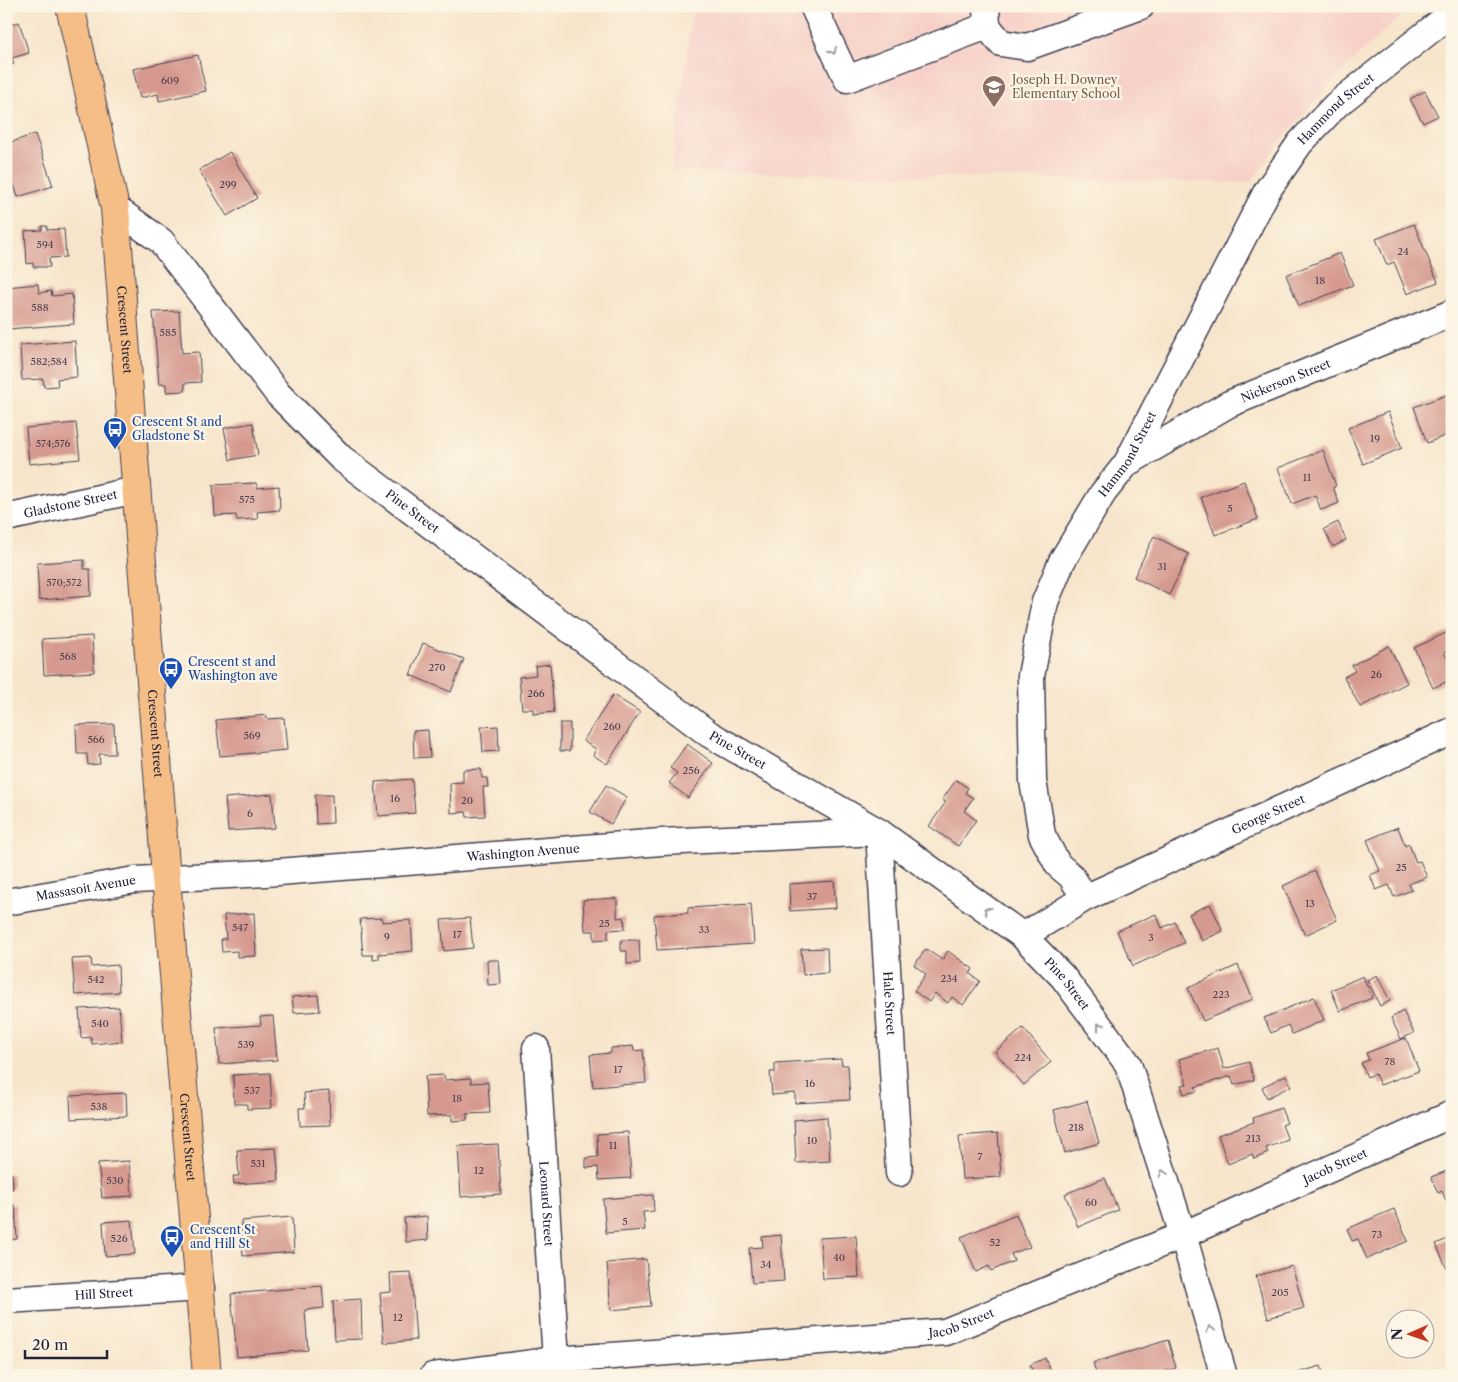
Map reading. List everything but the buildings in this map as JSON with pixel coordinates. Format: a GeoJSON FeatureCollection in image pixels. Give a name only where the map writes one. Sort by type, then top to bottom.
{"type":"FeatureCollection","features":[{"type":"Feature","properties":{"kind":"main road","name":"Crescent Street"},"geometry":{"type":"LineString","coordinates":[[70,6],[115,208],[166,878],[207,1376]]}},
{"type":"Feature","properties":{"kind":"street"},"geometry":{"type":"LineString","coordinates":[[813,6],[847,79],[986,16],[1001,43],[1027,47],[1141,6]]}},
{"type":"Feature","properties":{"kind":"street","name":"Hammond Street"},"geometry":{"type":"LineString","coordinates":[[1085,898],[1071,876],[1058,865],[1042,835],[1033,781],[1031,676],[1045,602],[1062,561],[1103,493],[1128,463],[1267,191],[1300,143],[1336,105],[1452,13]]}},
{"type":"Feature","properties":{"kind":"street","name":"Pine Street"},"geometry":{"type":"LineString","coordinates":[[115,208],[160,241],[278,394],[341,458],[709,734],[879,832],[1023,936],[1063,977],[1128,1064],[1183,1235],[1224,1376]]}},
{"type":"Feature","properties":{"kind":"street","name":"Nickerson Street"},"geometry":{"type":"LineString","coordinates":[[1128,463],[1229,404],[1452,313]]}},
{"type":"Feature","properties":{"kind":"street","name":"Gladstone Street"},"geometry":{"type":"LineString","coordinates":[[6,518],[136,490]]}},
{"type":"Feature","properties":{"kind":"street","name":"George Street"},"geometry":{"type":"LineString","coordinates":[[1085,898],[1452,731]]}},
{"type":"Feature","properties":{"kind":"street","name":"Washington Avenue"},"geometry":{"type":"LineString","coordinates":[[166,878],[661,842],[879,832]]}},
{"type":"Feature","properties":{"kind":"street","name":"Hale Street"},"geometry":{"type":"LineString","coordinates":[[879,832],[899,1173]]}},
{"type":"Feature","properties":{"kind":"street","name":"Massasoit Avenue"},"geometry":{"type":"LineString","coordinates":[[6,902],[135,880],[166,878]]}},
{"type":"Feature","properties":{"kind":"street"},"geometry":{"type":"LineString","coordinates":[[1023,936],[1085,898]]}},
{"type":"Feature","properties":{"kind":"street","name":"Leonard Street"},"geometry":{"type":"LineString","coordinates":[[536,1048],[556,1360]]}},
{"type":"Feature","properties":{"kind":"street","name":"Jacob Street"},"geometry":{"type":"LineString","coordinates":[[433,1376],[556,1360],[945,1332],[1183,1235],[1452,1114]]}},
{"type":"Feature","properties":{"kind":"street","name":"Hill Street"},"geometry":{"type":"LineString","coordinates":[[6,1300],[201,1288]]}},
{"type":"Feature","properties":{"kind":"shaded area","name":"Joseph H. Downey Elementary School"},"geometry":{"type":"Polygon","coordinates":[[[693,6],[1413,6],[1375,39],[1330,84],[1288,132],[1250,183],[672,171],[693,6]]]}},
{"type":"Feature","properties":{"kind":"place","name":"Joseph H. Downey Elementary School"},"geometry":{"type":"Point","coordinates":[994,108]}},
{"type":"Feature","properties":{"kind":"place","name":"Crescent St and Gladstone St"},"geometry":{"type":"Point","coordinates":[115,450]}},
{"type":"Feature","properties":{"kind":"place","name":"Crescent st and Washington ave"},"geometry":{"type":"Point","coordinates":[171,690]}},
{"type":"Feature","properties":{"kind":"place","name":"Crescent St and Hill St"},"geometry":{"type":"Point","coordinates":[172,1258]}}]}
